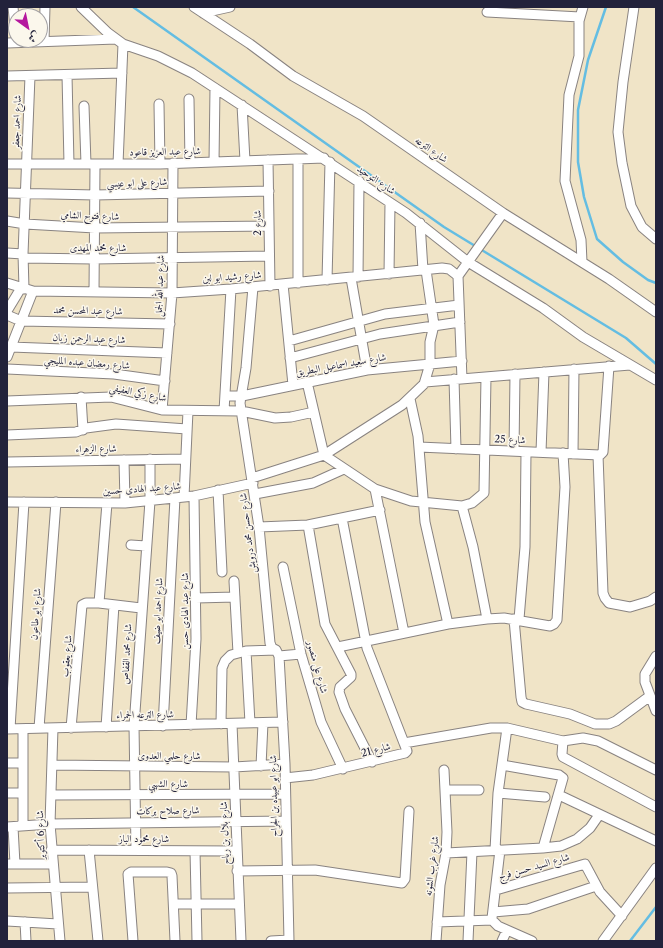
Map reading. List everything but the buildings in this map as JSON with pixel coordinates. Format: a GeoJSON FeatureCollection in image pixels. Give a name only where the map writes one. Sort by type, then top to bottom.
{"type":"FeatureCollection","features":[{"type":"Feature","properties":{"kind":"street","name":"شارع التوحيد"},"geometry":{"type":"LineString","coordinates":[[81,7],[119,42],[175,63],[215,88],[390,202],[420,223],[468,262],[543,308],[583,337],[656,380]]}},
{"type":"Feature","properties":{"kind":"street","name":"شارع الترعه"},"geometry":{"type":"LineString","coordinates":[[194,7],[250,44],[293,76],[363,116],[503,212],[582,262],[656,312]]}},
{"type":"Feature","properties":{"kind":"street"},"geometry":{"type":"LineString","coordinates":[[203,13],[230,7]]}},
{"type":"Feature","properties":{"kind":"street"},"geometry":{"type":"LineString","coordinates":[[582,262],[581,240],[565,181],[569,95],[579,56],[580,17],[583,7]]}},
{"type":"Feature","properties":{"kind":"street"},"geometry":{"type":"LineString","coordinates":[[634,7],[623,82],[618,132],[622,163],[631,206],[642,227],[656,239]]}},
{"type":"Feature","properties":{"kind":"street"},"geometry":{"type":"LineString","coordinates":[[487,12],[580,17]]}},
{"type":"Feature","properties":{"kind":"street"},"geometry":{"type":"LineString","coordinates":[[48,42],[119,42],[122,73],[118,164]]}},
{"type":"Feature","properties":{"kind":"street"},"geometry":{"type":"LineString","coordinates":[[7,76],[122,73]]}},
{"type":"Feature","properties":{"kind":"street"},"geometry":{"type":"LineString","coordinates":[[67,75],[69,164]]}},
{"type":"Feature","properties":{"kind":"street","name":"شارع احمد جعفر"},"geometry":{"type":"LineString","coordinates":[[26,289],[23,256],[30,76]]}},
{"type":"Feature","properties":{"kind":"street"},"geometry":{"type":"LineString","coordinates":[[214,162],[215,88]]}},
{"type":"Feature","properties":{"kind":"street"},"geometry":{"type":"LineString","coordinates":[[189,99],[190,162]]}},
{"type":"Feature","properties":{"kind":"street"},"geometry":{"type":"LineString","coordinates":[[159,104],[160,164]]}},
{"type":"Feature","properties":{"kind":"street"},"geometry":{"type":"LineString","coordinates":[[242,105],[244,161]]}},
{"type":"Feature","properties":{"kind":"street"},"geometry":{"type":"LineString","coordinates":[[84,106],[95,195],[94,292]]}},
{"type":"Feature","properties":{"kind":"street"},"geometry":{"type":"LineString","coordinates":[[298,159],[298,283]]}},
{"type":"Feature","properties":{"kind":"street","name":"شارع عبد العزيز قاعود"},"geometry":{"type":"LineString","coordinates":[[7,164],[160,164],[298,159],[327,160]]}},
{"type":"Feature","properties":{"kind":"street","name":"شارع 2"},"geometry":{"type":"LineString","coordinates":[[268,160],[270,286]]}},
{"type":"Feature","properties":{"kind":"street"},"geometry":{"type":"LineString","coordinates":[[327,160],[327,280]]}},
{"type":"Feature","properties":{"kind":"street","name":"شارع عبد الله الجمل"},"geometry":{"type":"LineString","coordinates":[[162,410],[172,292],[173,163]]}},
{"type":"Feature","properties":{"kind":"street"},"geometry":{"type":"LineString","coordinates":[[359,182],[355,278],[357,321],[367,370]]}},
{"type":"Feature","properties":{"kind":"street","name":"شارع على ابو عيسي"},"geometry":{"type":"LineString","coordinates":[[7,193],[95,195],[173,192],[269,191]]}},
{"type":"Feature","properties":{"kind":"street"},"geometry":{"type":"LineString","coordinates":[[389,274],[390,202]]}},
{"type":"Feature","properties":{"kind":"street"},"geometry":{"type":"LineString","coordinates":[[456,449],[458,379],[462,361],[458,276],[503,212]]}},
{"type":"Feature","properties":{"kind":"street","name":"شارع فتوح الشامي"},"geometry":{"type":"LineString","coordinates":[[7,221],[25,224],[95,228],[269,226]]}},
{"type":"Feature","properties":{"kind":"street"},"geometry":{"type":"LineString","coordinates":[[420,223],[424,270],[434,325],[430,342],[430,364],[425,382],[630,365]]}},
{"type":"Feature","properties":{"kind":"street","name":"شارع محمد المهدى"},"geometry":{"type":"LineString","coordinates":[[7,253],[23,256],[94,259],[269,256]]}},
{"type":"Feature","properties":{"kind":"street","name":"شارع رشيد ابو لبن"},"geometry":{"type":"LineString","coordinates":[[7,283],[26,289],[94,292],[172,292],[270,286],[446,268],[458,276]]}},
{"type":"Feature","properties":{"kind":"street"},"geometry":{"type":"LineString","coordinates":[[283,284],[293,385]]}},
{"type":"Feature","properties":{"kind":"street","name":"شارع حسن محمد درويش"},"geometry":{"type":"LineString","coordinates":[[253,287],[241,412],[259,527],[270,643],[278,653]]}},
{"type":"Feature","properties":{"kind":"street"},"geometry":{"type":"LineString","coordinates":[[7,311],[26,289]]}},
{"type":"Feature","properties":{"kind":"street"},"geometry":{"type":"LineString","coordinates":[[7,357],[21,321],[26,289]]}},
{"type":"Feature","properties":{"kind":"street"},"geometry":{"type":"LineString","coordinates":[[224,411],[231,289]]}},
{"type":"Feature","properties":{"kind":"street"},"geometry":{"type":"LineString","coordinates":[[289,342],[385,314],[459,304]]}},
{"type":"Feature","properties":{"kind":"street","name":"شارع عبد المحسن محمد"},"geometry":{"type":"LineString","coordinates":[[7,315],[21,321],[170,324]]}},
{"type":"Feature","properties":{"kind":"street"},"geometry":{"type":"LineString","coordinates":[[290,358],[361,338],[394,331],[460,322]]}},
{"type":"Feature","properties":{"kind":"street","name":"شارع عبد الرحمن زيان"},"geometry":{"type":"LineString","coordinates":[[11,347],[167,353]]}},
{"type":"Feature","properties":{"kind":"street","name":"شارع سعيد اسماعيل البطريق"},"geometry":{"type":"LineString","coordinates":[[224,396],[242,396],[367,370],[462,361]]}},
{"type":"Feature","properties":{"kind":"street"},"geometry":{"type":"LineString","coordinates":[[609,366],[602,452],[599,455],[604,598],[609,603],[630,607],[650,600],[656,596]]}},
{"type":"Feature","properties":{"kind":"street","name":"شارع رمضان عبده المليجي"},"geometry":{"type":"LineString","coordinates":[[7,369],[114,374],[165,381]]}},
{"type":"Feature","properties":{"kind":"street"},"geometry":{"type":"LineString","coordinates":[[338,647],[448,624],[486,619],[517,619],[550,626],[554,624],[557,620],[574,369]]}},
{"type":"Feature","properties":{"kind":"street"},"geometry":{"type":"LineString","coordinates":[[541,452],[544,372]]}},
{"type":"Feature","properties":{"kind":"street"},"geometry":{"type":"LineString","coordinates":[[514,451],[515,374]]}},
{"type":"Feature","properties":{"kind":"street"},"geometry":{"type":"LineString","coordinates":[[307,382],[324,455],[375,488],[411,501],[462,506],[472,503],[484,493],[486,450],[486,377]]}},
{"type":"Feature","properties":{"kind":"street","name":"شارع عبد الهادى حسين"},"geometry":{"type":"LineString","coordinates":[[7,502],[125,503],[194,496],[218,490],[324,455],[410,399],[425,382]]}},
{"type":"Feature","properties":{"kind":"street"},"geometry":{"type":"LineString","coordinates":[[81,397],[83,430]]}},
{"type":"Feature","properties":{"kind":"street","name":"شارع زكي العفيفي"},"geometry":{"type":"LineString","coordinates":[[7,401],[111,397],[162,410],[241,412],[275,418],[291,417],[314,412]]}},
{"type":"Feature","properties":{"kind":"street"},"geometry":{"type":"LineString","coordinates":[[410,399],[419,447],[429,543],[448,624]]}},
{"type":"Feature","properties":{"kind":"street","name":"شارع احمد ابو ضيف"},"geometry":{"type":"LineString","coordinates":[[163,726],[179,498],[185,459],[188,411]]}},
{"type":"Feature","properties":{"kind":"street"},"geometry":{"type":"LineString","coordinates":[[7,435],[73,432],[116,424],[187,429]]}},
{"type":"Feature","properties":{"kind":"street","name":"شارع 25"},"geometry":{"type":"LineString","coordinates":[[419,447],[599,455]]}},
{"type":"Feature","properties":{"kind":"street"},"geometry":{"type":"LineString","coordinates":[[526,452],[525,547],[517,619],[520,691],[522,702],[570,714],[594,724],[609,724],[616,721],[650,696]]}},
{"type":"Feature","properties":{"kind":"street","name":"شارع محمد القفاص"},"geometry":{"type":"LineString","coordinates":[[136,850],[134,726],[141,608],[150,501],[150,459]]}},
{"type":"Feature","properties":{"kind":"street","name":"شارع الزهراء"},"geometry":{"type":"LineString","coordinates":[[7,462],[185,459]]}},
{"type":"Feature","properties":{"kind":"street"},"geometry":{"type":"LineString","coordinates":[[124,460],[125,503]]}},
{"type":"Feature","properties":{"kind":"street"},"geometry":{"type":"LineString","coordinates":[[254,494],[313,483],[344,469]]}},
{"type":"Feature","properties":{"kind":"street"},"geometry":{"type":"LineString","coordinates":[[375,488],[404,633]]}},
{"type":"Feature","properties":{"kind":"street"},"geometry":{"type":"LineString","coordinates":[[218,490],[222,572]]}},
{"type":"Feature","properties":{"kind":"street","name":"شارع عبد الهادى حسن"},"geometry":{"type":"LineString","coordinates":[[192,725],[196,655],[194,496]]}},
{"type":"Feature","properties":{"kind":"street"},"geometry":{"type":"LineString","coordinates":[[8,729],[24,502]]}},
{"type":"Feature","properties":{"kind":"street","name":"شارع ابو طاعون"},"geometry":{"type":"LineString","coordinates":[[39,728],[56,502]]}},
{"type":"Feature","properties":{"kind":"street"},"geometry":{"type":"LineString","coordinates":[[107,503],[99,603],[141,608]]}},
{"type":"Feature","properties":{"kind":"street"},"geometry":{"type":"LineString","coordinates":[[462,506],[473,547],[486,619]]}},
{"type":"Feature","properties":{"kind":"street"},"geometry":{"type":"LineString","coordinates":[[259,527],[308,525],[380,510]]}},
{"type":"Feature","properties":{"kind":"street"},"geometry":{"type":"LineString","coordinates":[[342,518],[366,642],[404,743]]}},
{"type":"Feature","properties":{"kind":"street"},"geometry":{"type":"LineString","coordinates":[[308,525],[325,624],[329,636],[338,647],[351,677],[340,687],[339,692],[345,709],[372,762]]}},
{"type":"Feature","properties":{"kind":"street"},"geometry":{"type":"LineString","coordinates":[[131,545],[146,546]]}},
{"type":"Feature","properties":{"kind":"street","name":"شارع على منصور"},"geometry":{"type":"LineString","coordinates":[[283,567],[302,654],[321,722],[343,769]]}},
{"type":"Feature","properties":{"kind":"street"},"geometry":{"type":"LineString","coordinates":[[234,581],[250,723]]}},
{"type":"Feature","properties":{"kind":"street"},"geometry":{"type":"LineString","coordinates":[[196,598],[235,597]]}},
{"type":"Feature","properties":{"kind":"street","name":"شارع يعقوب"},"geometry":{"type":"LineString","coordinates":[[71,728],[82,605],[86,603],[99,603]]}},
{"type":"Feature","properties":{"kind":"street"},"geometry":{"type":"LineString","coordinates":[[106,727],[114,605]]}},
{"type":"Feature","properties":{"kind":"street"},"geometry":{"type":"LineString","coordinates":[[221,724],[222,668],[228,658],[242,652],[302,654]]}},
{"type":"Feature","properties":{"kind":"street","name":"شارع ابو عبيده بن الجراح"},"geometry":{"type":"LineString","coordinates":[[278,653],[285,764],[289,940]]}},
{"type":"Feature","properties":{"kind":"street"},"geometry":{"type":"LineString","coordinates":[[656,656],[644,674],[645,682],[656,711]]}},
{"type":"Feature","properties":{"kind":"street","name":"شارع الترعه الحمراء"},"geometry":{"type":"LineString","coordinates":[[8,729],[283,722]]}},
{"type":"Feature","properties":{"kind":"street"},"geometry":{"type":"LineString","coordinates":[[261,766],[263,723]]}},
{"type":"Feature","properties":{"kind":"street","name":"شارع بلال بن رباح"},"geometry":{"type":"LineString","coordinates":[[232,724],[238,904],[241,941]]}},
{"type":"Feature","properties":{"kind":"street","name":"شارع 6 أكتوبر"},"geometry":{"type":"LineString","coordinates":[[53,728],[50,824],[60,941]]}},
{"type":"Feature","properties":{"kind":"street","name":"شارع 21"},"geometry":{"type":"LineString","coordinates":[[285,778],[313,776],[406,753],[407,751],[404,743],[491,728],[507,728],[563,741]]}},
{"type":"Feature","properties":{"kind":"street"},"geometry":{"type":"LineString","coordinates":[[507,728],[498,793],[496,890],[492,916],[498,926],[532,941]]}},
{"type":"Feature","properties":{"kind":"street"},"geometry":{"type":"LineString","coordinates":[[23,729],[23,793],[14,827],[11,864],[53,864]]}},
{"type":"Feature","properties":{"kind":"street"},"geometry":{"type":"LineString","coordinates":[[656,767],[598,742],[582,738],[563,741],[562,754],[569,761],[656,807]]}},
{"type":"Feature","properties":{"kind":"street"},"geometry":{"type":"LineString","coordinates":[[7,764],[23,763]]}},
{"type":"Feature","properties":{"kind":"street","name":"شارع حلمي العدوى"},"geometry":{"type":"LineString","coordinates":[[52,765],[234,767],[285,764]]}},
{"type":"Feature","properties":{"kind":"street"},"geometry":{"type":"LineString","coordinates":[[502,765],[560,775],[564,780],[543,848]]}},
{"type":"Feature","properties":{"kind":"street","name":"شارع غرب الشونه"},"geometry":{"type":"LineString","coordinates":[[436,941],[440,885],[446,853],[444,770]]}},
{"type":"Feature","properties":{"kind":"street"},"geometry":{"type":"LineString","coordinates":[[445,790],[479,790]]}},
{"type":"Feature","properties":{"kind":"street"},"geometry":{"type":"LineString","coordinates":[[7,793],[23,793]]}},
{"type":"Feature","properties":{"kind":"street"},"geometry":{"type":"LineString","coordinates":[[498,793],[545,797]]}},
{"type":"Feature","properties":{"kind":"street","name":"شارع الشهبي"},"geometry":{"type":"LineString","coordinates":[[51,796],[285,794]]}},
{"type":"Feature","properties":{"kind":"street"},"geometry":{"type":"LineString","coordinates":[[559,795],[656,841]]}},
{"type":"Feature","properties":{"kind":"street"},"geometry":{"type":"LineString","coordinates":[[237,871],[315,870],[402,883],[405,879],[409,812]]}},
{"type":"Feature","properties":{"kind":"street"},"geometry":{"type":"LineString","coordinates":[[446,853],[561,846],[576,839],[590,828],[599,814]]}},
{"type":"Feature","properties":{"kind":"street","name":"شارع صلاح بركات"},"geometry":{"type":"LineString","coordinates":[[14,827],[50,824],[286,821]]}},
{"type":"Feature","properties":{"kind":"street","name":"شارع محمود الباز"},"geometry":{"type":"LineString","coordinates":[[52,850],[236,851]]}},
{"type":"Feature","properties":{"kind":"street"},"geometry":{"type":"LineString","coordinates":[[90,850],[92,887],[98,941]]}},
{"type":"Feature","properties":{"kind":"street"},"geometry":{"type":"LineString","coordinates":[[194,851],[197,941]]}},
{"type":"Feature","properties":{"kind":"street"},"geometry":{"type":"LineString","coordinates":[[468,941],[472,852]]}},
{"type":"Feature","properties":{"kind":"street","name":"شارع السيد حسن فرج"},"geometry":{"type":"LineString","coordinates":[[496,890],[585,864],[596,886],[622,916]]}},
{"type":"Feature","properties":{"kind":"street"},"geometry":{"type":"LineString","coordinates":[[603,941],[656,868]]}},
{"type":"Feature","properties":{"kind":"street"},"geometry":{"type":"LineString","coordinates":[[133,941],[128,874],[131,872],[167,872],[172,875],[176,941]]}},
{"type":"Feature","properties":{"kind":"street"},"geometry":{"type":"LineString","coordinates":[[437,922],[469,921],[534,908],[596,886]]}},
{"type":"Feature","properties":{"kind":"street"},"geometry":{"type":"LineString","coordinates":[[7,888],[92,887]]}},
{"type":"Feature","properties":{"kind":"street"},"geometry":{"type":"LineString","coordinates":[[174,904],[238,904]]}},
{"type":"Feature","properties":{"kind":"street"},"geometry":{"type":"LineString","coordinates":[[7,921],[58,924]]}},
{"type":"Feature","properties":{"kind":"street"},"geometry":{"type":"LineString","coordinates":[[25,922],[26,941]]}},
{"type":"Feature","properties":{"kind":"street"},"geometry":{"type":"LineString","coordinates":[[502,941],[507,930]]}},
{"type":"Feature","properties":{"kind":"street"},"geometry":{"type":"LineString","coordinates":[[271,941],[289,940]]}},
{"type":"Feature","properties":{"kind":"waterway"},"geometry":{"type":"LineString","coordinates":[[133,7],[444,227],[626,338],[656,364]]}},
{"type":"Feature","properties":{"kind":"waterway"},"geometry":{"type":"LineString","coordinates":[[606,7],[588,60],[578,110],[578,162],[584,197],[597,239],[623,262],[648,280],[656,283]]}},
{"type":"Feature","properties":{"kind":"waterway"},"geometry":{"type":"LineString","coordinates":[[630,941],[656,907]]}}]}
